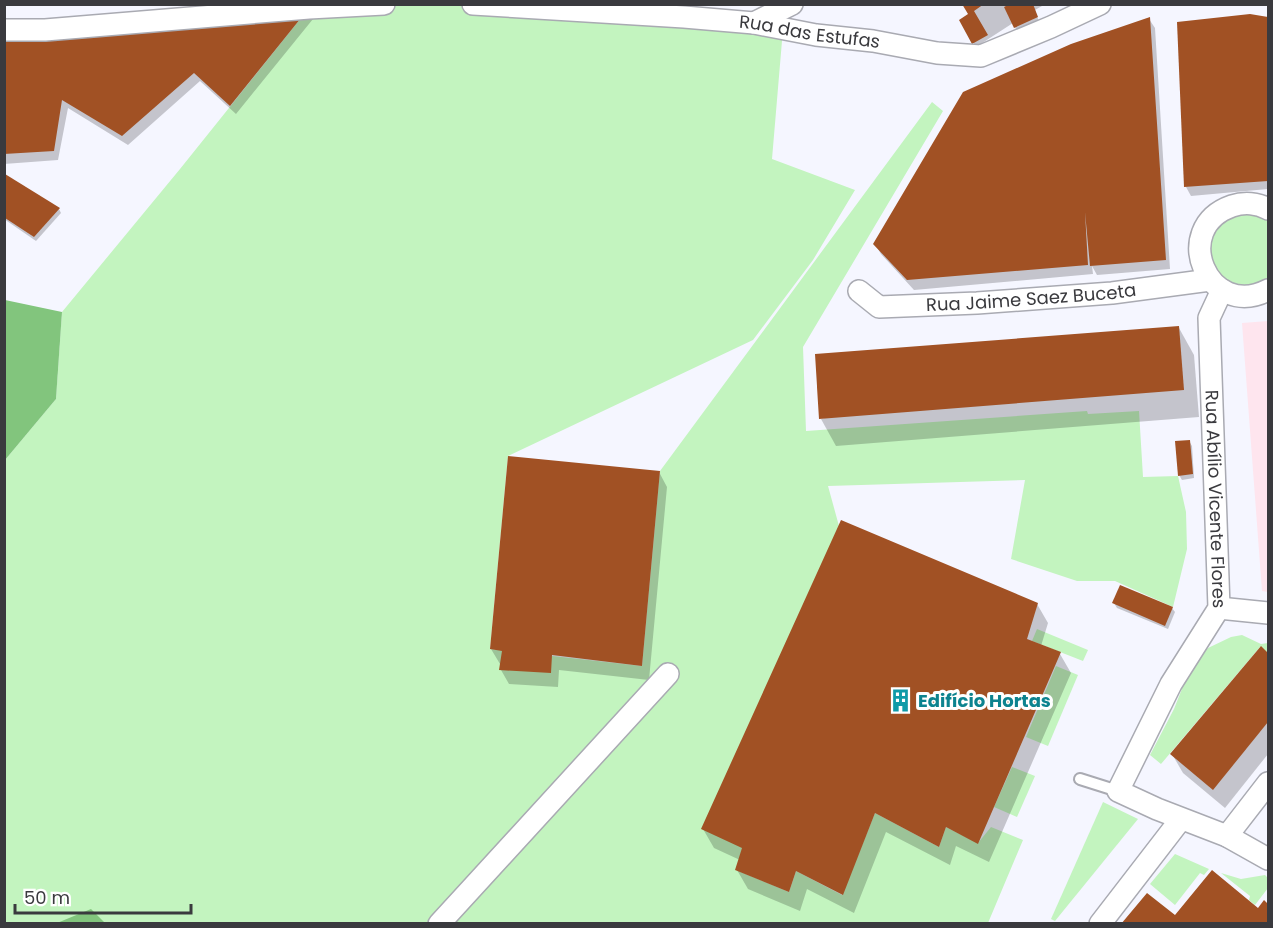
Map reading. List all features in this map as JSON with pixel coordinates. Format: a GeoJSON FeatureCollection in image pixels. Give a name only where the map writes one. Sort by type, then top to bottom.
{"type":"FeatureCollection","features":[{"type":"Feature","properties":{"kind":"street"},"geometry":{"type":"LineString","coordinates":[[4,30],[69,28],[384,4]]}},
{"type":"Feature","properties":{"kind":"street","name":"Rua das Estufas"},"geometry":{"type":"LineString","coordinates":[[473,4],[754,23],[816,35],[873,41],[937,53],[981,56],[1100,4]]}},
{"type":"Feature","properties":{"kind":"street"},"geometry":{"type":"LineString","coordinates":[[754,23],[792,4]]}},
{"type":"Feature","properties":{"kind":"street"},"geometry":{"type":"LineString","coordinates":[[1269,209],[1254,204],[1238,204],[1223,209],[1211,220],[1202,234],[1199,250],[1202,266],[1216,285],[1234,295],[1247,297],[1260,295],[1269,290]]}},
{"type":"Feature","properties":{"kind":"street","name":"Rua Jaime Saez Buceta"},"geometry":{"type":"LineString","coordinates":[[859,291],[879,307],[977,303],[1216,285]]}},
{"type":"Feature","properties":{"kind":"street","name":"Rua Abílio Vicente Flores"},"geometry":{"type":"LineString","coordinates":[[1118,790],[1171,684],[1220,608],[1209,318],[1216,285]]}},
{"type":"Feature","properties":{"kind":"street"},"geometry":{"type":"LineString","coordinates":[[1220,608],[1269,613]]}},
{"type":"Feature","properties":{"kind":"street"},"geometry":{"type":"LineString","coordinates":[[439,924],[668,674]]}},
{"type":"Feature","properties":{"kind":"street"},"geometry":{"type":"LineString","coordinates":[[1227,836],[1269,783]]}},
{"type":"Feature","properties":{"kind":"street"},"geometry":{"type":"LineString","coordinates":[[1118,790],[1181,819],[1227,836],[1269,859]]}},
{"type":"Feature","properties":{"kind":"street"},"geometry":{"type":"LineString","coordinates":[[1100,924],[1181,819]]}},
{"type":"Feature","properties":{"kind":"lane"},"geometry":{"type":"LineString","coordinates":[[1080,779],[1118,790]]}},
{"type":"Feature","properties":{"kind":"shaded area"},"geometry":{"type":"Polygon","coordinates":[[[1268,321],[1268,592],[1262,591],[1242,323],[1268,321]]]}},
{"type":"Feature","properties":{"kind":"green space"},"geometry":{"type":"Polygon","coordinates":[[[432,4],[548,9],[783,29],[772,159],[855,190],[813,260],[753,340],[508,456],[490,649],[642,666],[660,471],[932,102],[943,111],[803,347],[806,431],[1087,411],[1088,414],[1139,411],[1143,477],[1178,476],[1186,512],[1187,549],[1173,607],[1115,581],[1077,581],[1011,559],[1025,480],[828,486],[839,526],[736,870],[789,892],[796,871],[842,895],[875,813],[939,847],[946,827],[978,843],[991,827],[1023,840],[988,923],[5,924],[5,460],[56,399],[62,312],[309,8],[432,4]]]}},
{"type":"Feature","properties":{"kind":"green space"},"geometry":{"type":"Polygon","coordinates":[[[1268,210],[1268,290],[1222,290],[1202,234],[1211,220],[1268,210]]]}},
{"type":"Feature","properties":{"kind":"green space"},"geometry":{"type":"Polygon","coordinates":[[[5,300],[62,312],[56,399],[5,460],[5,300]]]}},
{"type":"Feature","properties":{"kind":"green space"},"geometry":{"type":"Polygon","coordinates":[[[1037,629],[1088,650],[1083,661],[1032,641],[1037,629]]]}},
{"type":"Feature","properties":{"kind":"green space"},"geometry":{"type":"Polygon","coordinates":[[[1242,635],[1261,644],[1268,643],[1268,653],[1260,647],[1161,764],[1150,755],[1174,709],[1189,671],[1208,648],[1231,637],[1242,635]]]}},
{"type":"Feature","properties":{"kind":"green space"},"geometry":{"type":"Polygon","coordinates":[[[1056,666],[1078,675],[1048,746],[1026,737],[1056,666]]]}},
{"type":"Feature","properties":{"kind":"green space"},"geometry":{"type":"Polygon","coordinates":[[[1012,767],[1035,776],[1017,817],[994,807],[1012,767]]]}},
{"type":"Feature","properties":{"kind":"green space"},"geometry":{"type":"Polygon","coordinates":[[[1103,802],[1138,819],[1055,921],[1051,919],[1103,802]]]}},
{"type":"Feature","properties":{"kind":"green space"},"geometry":{"type":"Polygon","coordinates":[[[1175,854],[1209,869],[1204,875],[1200,873],[1175,905],[1150,884],[1175,854]]]}},
{"type":"Feature","properties":{"kind":"green space"},"geometry":{"type":"Polygon","coordinates":[[[1221,873],[1241,879],[1265,875],[1268,878],[1268,888],[1255,905],[1249,900],[1250,896],[1221,873]]]}},
{"type":"Feature","properties":{"kind":"green space"},"geometry":{"type":"Polygon","coordinates":[[[91,909],[105,923],[57,923],[91,909]]]}},
{"type":"Feature","properties":{"kind":"building"},"geometry":{"type":"Polygon","coordinates":[[[962,4],[984,4],[974,11],[988,35],[972,44],[959,20],[968,14],[962,4]]]}},
{"type":"Feature","properties":{"kind":"building"},"geometry":{"type":"Polygon","coordinates":[[[1010,4],[1033,4],[1038,17],[1014,28],[1004,7],[1010,4]]]}},
{"type":"Feature","properties":{"kind":"building"},"geometry":{"type":"Polygon","coordinates":[[[309,8],[230,106],[194,73],[122,136],[62,100],[54,151],[4,154],[4,30],[309,8]]]}},
{"type":"Feature","properties":{"kind":"building"},"geometry":{"type":"Polygon","coordinates":[[[1250,14],[1268,17],[1268,181],[1184,187],[1177,22],[1250,14]]]}},
{"type":"Feature","properties":{"kind":"building"},"geometry":{"type":"Polygon","coordinates":[[[1150,17],[1166,260],[1090,266],[1085,212],[1088,265],[907,280],[873,244],[963,92],[1071,44],[1150,17]]]}},
{"type":"Feature","properties":{"kind":"building"},"geometry":{"type":"Polygon","coordinates":[[[5,174],[60,208],[34,237],[5,218],[5,174]]]}},
{"type":"Feature","properties":{"kind":"building"},"geometry":{"type":"Polygon","coordinates":[[[1179,326],[1184,390],[819,419],[815,354],[1179,326]]]}},
{"type":"Feature","properties":{"kind":"building"},"geometry":{"type":"Polygon","coordinates":[[[1190,440],[1193,474],[1178,476],[1175,441],[1190,440]]]}},
{"type":"Feature","properties":{"kind":"building"},"geometry":{"type":"Polygon","coordinates":[[[508,456],[660,471],[642,666],[552,655],[551,673],[499,670],[502,651],[490,649],[508,456]]]}},
{"type":"Feature","properties":{"kind":"building","name":"Edifício Hortas"},"geometry":{"type":"Polygon","coordinates":[[[841,520],[1038,603],[1027,639],[1061,652],[978,844],[946,827],[939,847],[875,813],[843,895],[796,871],[789,892],[735,870],[742,848],[701,829],[841,520]]]}},
{"type":"Feature","properties":{"kind":"building"},"geometry":{"type":"Polygon","coordinates":[[[1120,585],[1173,607],[1165,626],[1112,603],[1120,585]]]}},
{"type":"Feature","properties":{"kind":"building"},"geometry":{"type":"Polygon","coordinates":[[[1261,646],[1268,653],[1268,722],[1213,790],[1170,754],[1261,646]]]}},
{"type":"Feature","properties":{"kind":"building"},"geometry":{"type":"Polygon","coordinates":[[[1212,870],[1258,908],[1264,900],[1268,904],[1268,924],[1121,924],[1147,893],[1175,915],[1212,870]]]}},
{"type":"Feature","properties":{"kind":"place","name":"Edifício Hortas"},"geometry":{"type":"Point","coordinates":[900,701]}}]}
